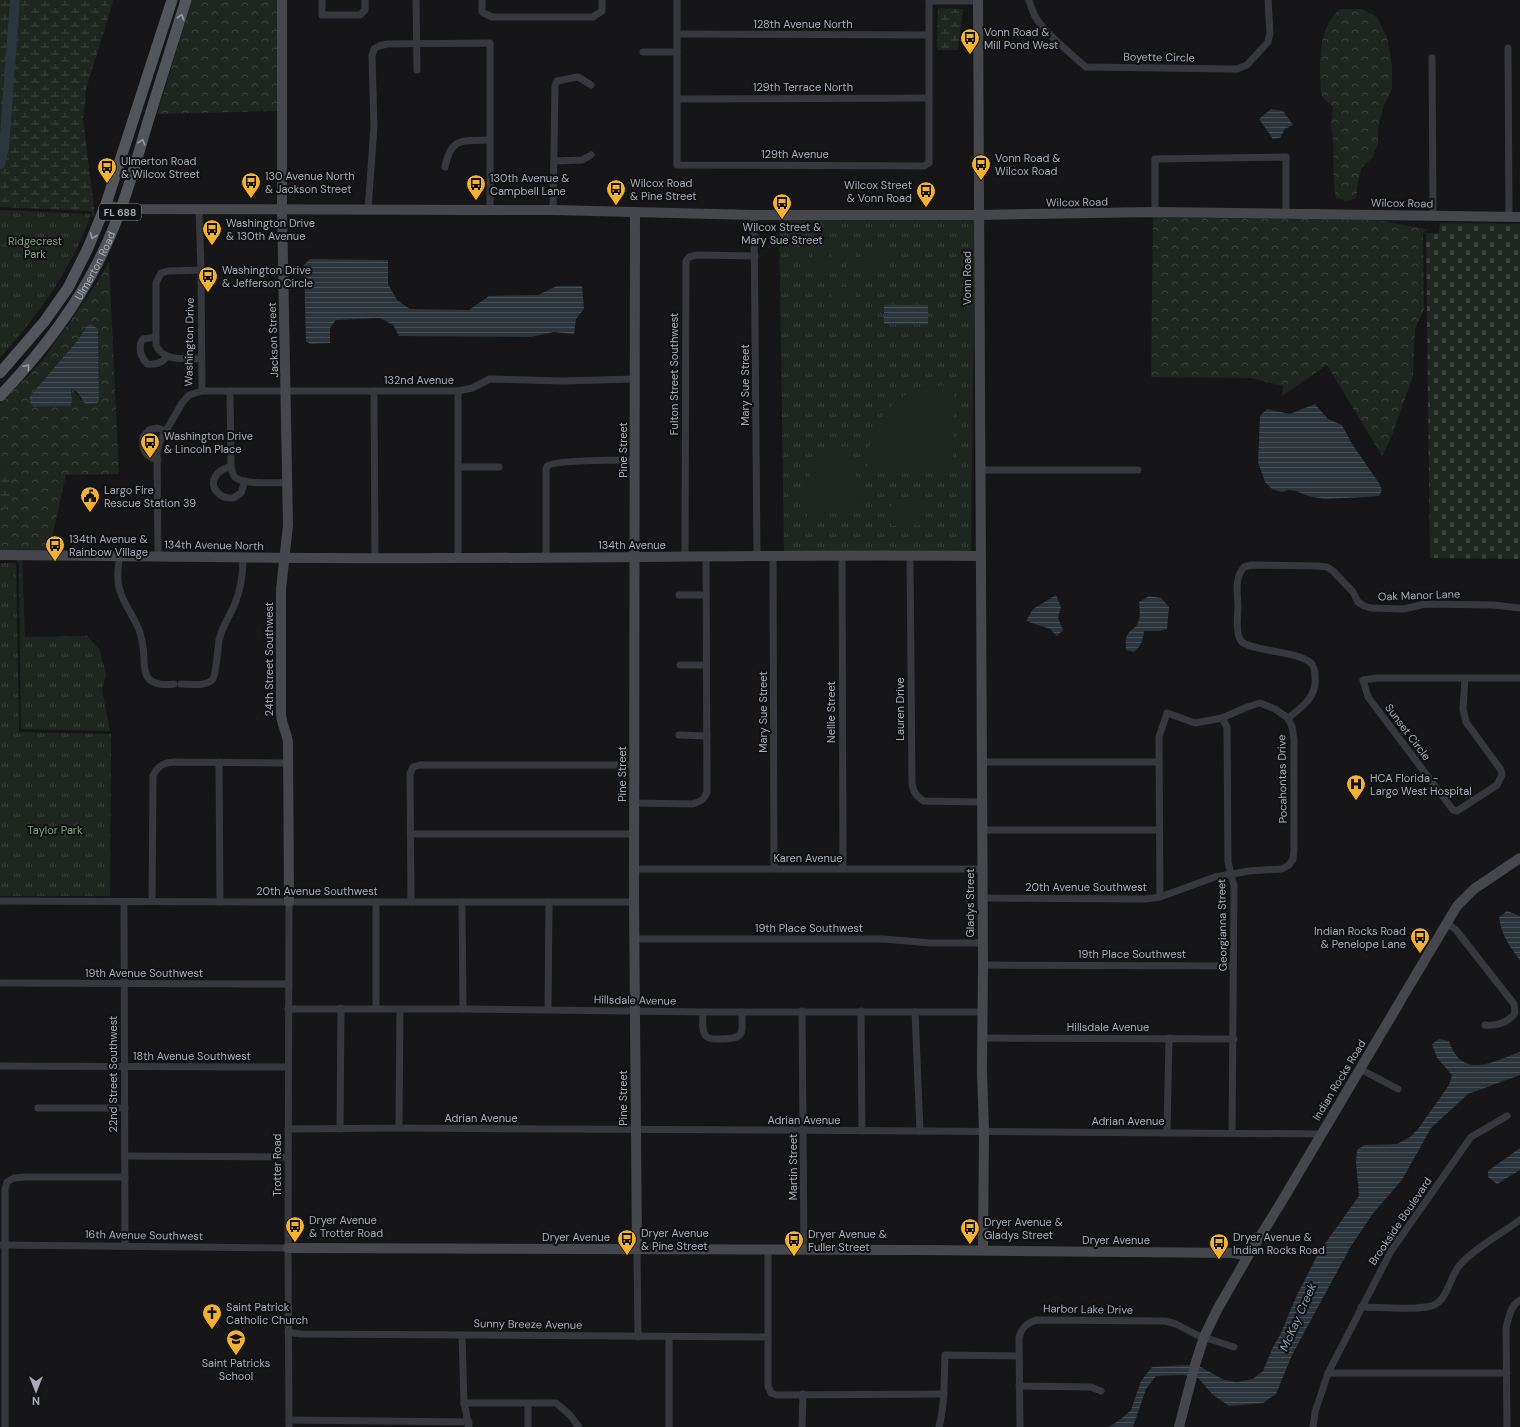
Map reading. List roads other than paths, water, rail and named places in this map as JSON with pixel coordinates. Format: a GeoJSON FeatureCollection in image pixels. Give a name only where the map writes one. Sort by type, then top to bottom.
{"type":"FeatureCollection","features":[{"type":"Feature","properties":{"kind":"main road","name":"Ulmerton Road"},"geometry":{"type":"LineString","coordinates":[[0,373],[44,322],[68,288],[88,248],[106,204],[172,0]]}},
{"type":"Feature","properties":{"kind":"main road","name":"Ulmerton Road"},"geometry":{"type":"LineString","coordinates":[[0,396],[43,348],[66,316],[98,262],[121,209],[186,0]]}},
{"type":"Feature","properties":{"kind":"main road"},"geometry":{"type":"LineString","coordinates":[[154,103],[153,84],[169,27],[165,21]]}},
{"type":"Feature","properties":{"kind":"street","name":"Jackson Street"},"geometry":{"type":"LineString","coordinates":[[282,0],[282,209],[284,358],[287,390],[288,483],[288,524],[284,558]]}},
{"type":"Feature","properties":{"kind":"street"},"geometry":{"type":"LineString","coordinates":[[322,0],[322,15],[360,15],[365,10],[365,0]]}},
{"type":"Feature","properties":{"kind":"street"},"geometry":{"type":"LineString","coordinates":[[416,0],[417,70]]}},
{"type":"Feature","properties":{"kind":"street"},"geometry":{"type":"LineString","coordinates":[[482,0],[482,12],[492,17],[593,17],[602,11],[602,0]]}},
{"type":"Feature","properties":{"kind":"street"},"geometry":{"type":"LineString","coordinates":[[677,99],[678,0]]}},
{"type":"Feature","properties":{"kind":"street"},"geometry":{"type":"LineString","coordinates":[[929,98],[929,0],[978,1]]}},
{"type":"Feature","properties":{"kind":"street","name":"Boyette Circle"},"geometry":{"type":"LineString","coordinates":[[1029,0],[1032,10],[1038,20],[1086,67],[1237,69],[1247,65],[1268,42],[1270,34],[1268,0]]}},
{"type":"Feature","properties":{"kind":"street","name":"Vonn Road"},"geometry":{"type":"LineString","coordinates":[[978,1],[980,556]]}},
{"type":"Feature","properties":{"kind":"street","name":"128th Avenue North"},"geometry":{"type":"LineString","coordinates":[[678,34],[929,36]]}},
{"type":"Feature","properties":{"kind":"street"},"geometry":{"type":"LineString","coordinates":[[368,209],[374,127],[372,56],[374,49],[379,46],[416,44],[490,43],[490,209]]}},
{"type":"Feature","properties":{"kind":"street"},"geometry":{"type":"LineString","coordinates":[[1508,48],[1509,217]]}},
{"type":"Feature","properties":{"kind":"street"},"geometry":{"type":"LineString","coordinates":[[643,52],[677,52]]}},
{"type":"Feature","properties":{"kind":"street"},"geometry":{"type":"LineString","coordinates":[[1432,58],[1433,215]]}},
{"type":"Feature","properties":{"kind":"street"},"geometry":{"type":"LineString","coordinates":[[553,210],[554,86],[557,81],[578,77],[590,85]]}},
{"type":"Feature","properties":{"kind":"street","name":"129th Terrace North"},"geometry":{"type":"LineString","coordinates":[[677,99],[929,98]]}},
{"type":"Feature","properties":{"kind":"street","name":"129th Avenue"},"geometry":{"type":"LineString","coordinates":[[677,99],[677,165],[924,166],[929,163],[929,98]]}},
{"type":"Feature","properties":{"kind":"street"},"geometry":{"type":"LineString","coordinates":[[445,167],[448,154],[456,144],[461,142],[490,140]]}},
{"type":"Feature","properties":{"kind":"street"},"geometry":{"type":"LineString","coordinates":[[554,161],[582,160],[590,155]]}},
{"type":"Feature","properties":{"kind":"street"},"geometry":{"type":"LineString","coordinates":[[1155,212],[1155,159],[1286,157],[1286,213]]}},
{"type":"Feature","properties":{"kind":"street","name":"Wilcox Road"},"geometry":{"type":"LineString","coordinates":[[106,204],[121,209],[490,209],[754,215],[979,215],[1155,212],[1520,217]]}},
{"type":"Feature","properties":{"kind":"street","name":"Washington Drive"},"geometry":{"type":"LineString","coordinates":[[158,556],[159,443],[182,403],[189,395],[202,391],[201,270],[198,209]]}},
{"type":"Feature","properties":{"kind":"street","name":"Pine Street"},"geometry":{"type":"LineString","coordinates":[[635,212],[634,902],[638,1337]]}},
{"type":"Feature","properties":{"kind":"street","name":"Mary Sue Street"},"geometry":{"type":"LineString","coordinates":[[754,215],[757,556]]}},
{"type":"Feature","properties":{"kind":"street","name":"Fulton Street Southwest"},"geometry":{"type":"LineString","coordinates":[[685,557],[686,261],[689,257],[697,255],[755,256]]}},
{"type":"Feature","properties":{"kind":"street"},"geometry":{"type":"LineString","coordinates":[[201,270],[168,271],[161,273],[156,283],[156,345],[158,351],[167,357],[201,359]]}},
{"type":"Feature","properties":{"kind":"street"},"geometry":{"type":"LineString","coordinates":[[156,337],[143,339],[140,342],[140,354],[143,360],[147,364],[154,365],[167,357]]}},
{"type":"Feature","properties":{"kind":"street","name":"132nd Avenue"},"geometry":{"type":"LineString","coordinates":[[202,391],[458,391],[472,388],[490,380],[634,379]]}},
{"type":"Feature","properties":{"kind":"street"},"geometry":{"type":"LineString","coordinates":[[230,391],[231,466],[236,479],[245,481],[288,483]]}},
{"type":"Feature","properties":{"kind":"street"},"geometry":{"type":"LineString","coordinates":[[374,391],[375,558]]}},
{"type":"Feature","properties":{"kind":"street"},"geometry":{"type":"LineString","coordinates":[[458,391],[458,558]]}},
{"type":"Feature","properties":{"kind":"street"},"geometry":{"type":"LineString","coordinates":[[158,460],[149,458],[144,452],[143,437],[149,430],[156,428],[166,431]]}},
{"type":"Feature","properties":{"kind":"street"},"geometry":{"type":"LineString","coordinates":[[546,558],[547,466],[554,463],[601,460],[635,460]]}},
{"type":"Feature","properties":{"kind":"street"},"geometry":{"type":"LineString","coordinates":[[231,466],[221,470],[215,477],[214,485],[218,493],[222,497],[233,498],[241,493],[245,481]]}},
{"type":"Feature","properties":{"kind":"street"},"geometry":{"type":"LineString","coordinates":[[458,467],[499,467]]}},
{"type":"Feature","properties":{"kind":"street"},"geometry":{"type":"LineString","coordinates":[[980,470],[1138,470]]}},
{"type":"Feature","properties":{"kind":"street","name":"134th Avenue North"},"geometry":{"type":"LineString","coordinates":[[0,555],[284,558]]}},
{"type":"Feature","properties":{"kind":"street","name":"134th Avenue"},"geometry":{"type":"LineString","coordinates":[[284,558],[634,558],[910,555],[980,556]]}},
{"type":"Feature","properties":{"kind":"street","name":"Lauren Drive"},"geometry":{"type":"LineString","coordinates":[[910,555],[913,791],[918,798],[924,801],[981,802]]}},
{"type":"Feature","properties":{"kind":"street"},"geometry":{"type":"LineString","coordinates":[[120,556],[118,578],[119,587],[123,600],[137,625],[141,636],[145,674],[150,680],[159,684],[204,684],[214,678],[216,673],[216,655],[221,633],[241,586],[243,575],[243,558]]}},
{"type":"Feature","properties":{"kind":"street","name":"Mary Sue Street"},"geometry":{"type":"LineString","coordinates":[[773,556],[774,869]]}},
{"type":"Feature","properties":{"kind":"street","name":"Nellie Street"},"geometry":{"type":"LineString","coordinates":[[842,556],[843,869]]}},
{"type":"Feature","properties":{"kind":"street","name":"Gladys Street"},"geometry":{"type":"LineString","coordinates":[[980,556],[983,943],[982,1038],[984,1132],[982,1250]]}},
{"type":"Feature","properties":{"kind":"street"},"geometry":{"type":"LineString","coordinates":[[634,803],[692,804],[705,798],[707,792],[706,557]]}},
{"type":"Feature","properties":{"kind":"street","name":"24th Street Southwest"},"geometry":{"type":"LineString","coordinates":[[284,558],[281,589],[281,721],[288,737],[289,902]]}},
{"type":"Feature","properties":{"kind":"street","name":"Oak Manor Lane"},"geometry":{"type":"LineString","coordinates":[[1288,718],[1307,704],[1312,696],[1316,680],[1314,670],[1312,664],[1307,660],[1282,652],[1248,645],[1242,642],[1238,633],[1237,578],[1244,567],[1252,565],[1327,567],[1345,582],[1353,592],[1358,602],[1371,608],[1404,609],[1425,604],[1433,604],[1520,608]]}},
{"type":"Feature","properties":{"kind":"street"},"geometry":{"type":"LineString","coordinates":[[679,595],[706,595]]}},
{"type":"Feature","properties":{"kind":"street"},"geometry":{"type":"LineString","coordinates":[[680,665],[706,665]]}},
{"type":"Feature","properties":{"kind":"street","name":"Sunset Circle"},"geometry":{"type":"LineString","coordinates":[[1377,678],[1465,678],[1463,709],[1466,722],[1502,770],[1502,775],[1497,785],[1457,811],[1453,810],[1368,697],[1363,680],[1377,678]]}},
{"type":"Feature","properties":{"kind":"street"},"geometry":{"type":"LineString","coordinates":[[1465,678],[1520,678]]}},
{"type":"Feature","properties":{"kind":"street","name":"Pocahontas Drive"},"geometry":{"type":"LineString","coordinates":[[1159,762],[1159,737],[1167,713],[1195,723],[1222,718],[1260,703],[1275,709],[1288,718],[1292,727],[1294,739],[1294,851],[1289,865],[1282,869]]}},
{"type":"Feature","properties":{"kind":"street","name":"Georgianna Street"},"geometry":{"type":"LineString","coordinates":[[1222,718],[1227,727],[1228,862],[1232,873],[1234,886],[1234,1039],[1232,1133]]}},
{"type":"Feature","properties":{"kind":"street"},"geometry":{"type":"LineString","coordinates":[[679,736],[707,736]]}},
{"type":"Feature","properties":{"kind":"street"},"geometry":{"type":"LineString","coordinates":[[220,762],[220,902]]}},
{"type":"Feature","properties":{"kind":"street"},"geometry":{"type":"LineString","coordinates":[[982,762],[1159,762],[1160,897]]}},
{"type":"Feature","properties":{"kind":"street"},"geometry":{"type":"LineString","coordinates":[[152,901],[153,776],[156,770],[161,765],[167,763],[288,763]]}},
{"type":"Feature","properties":{"kind":"street"},"geometry":{"type":"LineString","coordinates":[[410,902],[410,774],[413,767],[420,765],[634,765]]}},
{"type":"Feature","properties":{"kind":"street"},"geometry":{"type":"LineString","coordinates":[[982,830],[1159,830]]}},
{"type":"Feature","properties":{"kind":"street"},"geometry":{"type":"LineString","coordinates":[[410,834],[634,834]]}},
{"type":"Feature","properties":{"kind":"street","name":"Indian Rocks Road"},"geometry":{"type":"LineString","coordinates":[[1179,1427],[1204,1337],[1217,1310],[1457,906],[1474,889],[1520,858]]}},
{"type":"Feature","properties":{"kind":"street","name":"Karen Avenue"},"geometry":{"type":"LineString","coordinates":[[634,869],[982,869]]}},
{"type":"Feature","properties":{"kind":"street","name":"20th Avenue Southwest"},"geometry":{"type":"LineString","coordinates":[[982,898],[1145,899],[1160,897],[1215,877],[1232,873],[1282,869]]}},
{"type":"Feature","properties":{"kind":"street","name":"20th Avenue Southwest"},"geometry":{"type":"LineString","coordinates":[[0,901],[634,902]]}},
{"type":"Feature","properties":{"kind":"street","name":"22nd Street Southwest"},"geometry":{"type":"LineString","coordinates":[[124,902],[125,1246]]}},
{"type":"Feature","properties":{"kind":"street","name":"Trotter Road"},"geometry":{"type":"LineString","coordinates":[[289,902],[289,1424]]}},
{"type":"Feature","properties":{"kind":"street"},"geometry":{"type":"LineString","coordinates":[[376,902],[376,1008]]}},
{"type":"Feature","properties":{"kind":"street"},"geometry":{"type":"LineString","coordinates":[[462,902],[463,1009]]}},
{"type":"Feature","properties":{"kind":"street"},"geometry":{"type":"LineString","coordinates":[[548,1009],[549,902]]}},
{"type":"Feature","properties":{"kind":"street"},"geometry":{"type":"LineString","coordinates":[[1447,923],[1456,930],[1514,1004],[1515,1013],[1508,1020],[1494,1025],[1485,1025]]}},
{"type":"Feature","properties":{"kind":"street","name":"19th Place Southwest"},"geometry":{"type":"LineString","coordinates":[[635,939],[883,939],[932,943],[983,943]]}},
{"type":"Feature","properties":{"kind":"street","name":"19th Place Southwest"},"geometry":{"type":"LineString","coordinates":[[983,965],[1233,966]]}},
{"type":"Feature","properties":{"kind":"street","name":"19th Avenue Southwest"},"geometry":{"type":"LineString","coordinates":[[0,983],[289,984]]}},
{"type":"Feature","properties":{"kind":"street"},"geometry":{"type":"LineString","coordinates":[[340,1129],[341,1008]]}},
{"type":"Feature","properties":{"kind":"street","name":"Hillsdale Avenue"},"geometry":{"type":"LineString","coordinates":[[288,1009],[376,1008],[703,1012],[982,1012]]}},
{"type":"Feature","properties":{"kind":"street"},"geometry":{"type":"LineString","coordinates":[[399,1128],[400,1009]]}},
{"type":"Feature","properties":{"kind":"street","name":"Martin Street"},"geometry":{"type":"LineString","coordinates":[[802,1011],[804,1250]]}},
{"type":"Feature","properties":{"kind":"street"},"geometry":{"type":"LineString","coordinates":[[703,1012],[703,1031],[706,1036],[712,1039],[734,1039],[739,1037],[742,1031],[742,1012]]}},
{"type":"Feature","properties":{"kind":"street"},"geometry":{"type":"LineString","coordinates":[[861,1012],[862,1131]]}},
{"type":"Feature","properties":{"kind":"street"},"geometry":{"type":"LineString","coordinates":[[915,1012],[920,1131]]}},
{"type":"Feature","properties":{"kind":"street","name":"Hillsdale Avenue"},"geometry":{"type":"LineString","coordinates":[[982,1038],[1234,1039]]}},
{"type":"Feature","properties":{"kind":"street"},"geometry":{"type":"LineString","coordinates":[[1167,1132],[1169,1038]]}},
{"type":"Feature","properties":{"kind":"street","name":"18th Avenue Southwest"},"geometry":{"type":"LineString","coordinates":[[0,1066],[288,1067]]}},
{"type":"Feature","properties":{"kind":"street"},"geometry":{"type":"LineString","coordinates":[[1360,1069],[1398,1089]]}},
{"type":"Feature","properties":{"kind":"street"},"geometry":{"type":"LineString","coordinates":[[38,1108],[125,1108]]}},
{"type":"Feature","properties":{"kind":"street","name":"Brookside Boulevard"},"geometry":{"type":"LineString","coordinates":[[1313,1427],[1315,1412],[1328,1373],[1391,1251],[1471,1137],[1507,1116]]}},
{"type":"Feature","properties":{"kind":"street","name":"Adrian Avenue"},"geometry":{"type":"LineString","coordinates":[[288,1129],[399,1128],[1321,1134]]}},
{"type":"Feature","properties":{"kind":"street"},"geometry":{"type":"LineString","coordinates":[[125,1156],[288,1157]]}},
{"type":"Feature","properties":{"kind":"street"},"geometry":{"type":"LineString","coordinates":[[5,1427],[3,1245],[5,1190],[7,1182],[14,1178],[25,1177],[125,1177]]}},
{"type":"Feature","properties":{"kind":"street"},"geometry":{"type":"LineString","coordinates":[[1361,1307],[1423,1308],[1435,1304],[1444,1296],[1458,1267],[1467,1257],[1520,1220]]}},
{"type":"Feature","properties":{"kind":"street","name":"16th Avenue Southwest"},"geometry":{"type":"LineString","coordinates":[[3,1245],[288,1248]]}},
{"type":"Feature","properties":{"kind":"street","name":"Dryer Avenue"},"geometry":{"type":"LineString","coordinates":[[288,1248],[1234,1252],[1248,1256]]}},
{"type":"Feature","properties":{"kind":"street"},"geometry":{"type":"LineString","coordinates":[[768,1250],[768,1386],[771,1393],[778,1395],[944,1394]]}},
{"type":"Feature","properties":{"kind":"street"},"geometry":{"type":"LineString","coordinates":[[1507,1427],[1506,1328],[1510,1313],[1515,1303],[1520,1300]]}},
{"type":"Feature","properties":{"kind":"street","name":"Harbor Lake Drive"},"geometry":{"type":"LineString","coordinates":[[1020,1427],[1019,1338],[1022,1329],[1027,1323],[1036,1320],[1165,1321],[1176,1324],[1197,1336],[1204,1337]]}},
{"type":"Feature","properties":{"kind":"street","name":"Sunny Breeze Avenue"},"geometry":{"type":"LineString","coordinates":[[288,1332],[300,1334],[768,1337]]}},
{"type":"Feature","properties":{"kind":"street"},"geometry":{"type":"LineString","coordinates":[[289,1424],[469,1424],[464,1402],[462,1335]]}},
{"type":"Feature","properties":{"kind":"street"},"geometry":{"type":"LineString","coordinates":[[669,1337],[669,1427]]}},
{"type":"Feature","properties":{"kind":"street"},"geometry":{"type":"LineString","coordinates":[[1204,1337],[1234,1347]]}},
{"type":"Feature","properties":{"kind":"street"},"geometry":{"type":"LineString","coordinates":[[939,1427],[942,1417],[944,1394],[945,1356],[1020,1356]]}},
{"type":"Feature","properties":{"kind":"street"},"geometry":{"type":"LineString","coordinates":[[1328,1373],[1506,1373]]}},
{"type":"Feature","properties":{"kind":"street"},"geometry":{"type":"LineString","coordinates":[[1019,1386],[1091,1387],[1101,1391]]}},
{"type":"Feature","properties":{"kind":"street"},"geometry":{"type":"LineString","coordinates":[[802,1427],[803,1394]]}},
{"type":"Feature","properties":{"kind":"street"},"geometry":{"type":"LineString","coordinates":[[464,1402],[556,1403],[570,1415],[579,1427]]}},
{"type":"Feature","properties":{"kind":"street"},"geometry":{"type":"LineString","coordinates":[[528,1403],[528,1427]]}},
{"type":"Feature","properties":{"kind":"water"},"geometry":{"type":"Polygon","coordinates":[[[1271,109],[1283,111],[1293,125],[1285,129],[1280,138],[1273,139],[1259,119],[1271,109]]]}},
{"type":"Feature","properties":{"kind":"water"},"geometry":{"type":"Polygon","coordinates":[[[310,259],[388,260],[388,284],[397,300],[410,309],[469,310],[489,296],[538,295],[557,286],[582,286],[584,309],[576,319],[574,334],[554,332],[531,337],[399,336],[393,325],[380,318],[336,320],[330,328],[330,343],[310,344],[306,341],[304,265],[310,259]]]}},
{"type":"Feature","properties":{"kind":"water"},"geometry":{"type":"Polygon","coordinates":[[[884,305],[928,305],[928,324],[884,324],[884,305]]]}},
{"type":"Feature","properties":{"kind":"water"},"geometry":{"type":"Polygon","coordinates":[[[91,324],[98,329],[99,400],[97,403],[86,404],[76,391],[71,389],[71,406],[33,407],[30,402],[30,396],[77,341],[87,326],[91,324]]]}},
{"type":"Feature","properties":{"kind":"water"},"geometry":{"type":"Polygon","coordinates":[[[1315,404],[1328,419],[1342,425],[1352,444],[1379,483],[1382,490],[1379,496],[1325,499],[1308,496],[1296,491],[1289,490],[1282,492],[1272,489],[1265,482],[1258,462],[1260,416],[1267,409],[1290,414],[1315,404]]]}},
{"type":"Feature","properties":{"kind":"water"},"geometry":{"type":"Polygon","coordinates":[[[1056,595],[1061,607],[1058,618],[1063,630],[1057,636],[1050,629],[1026,621],[1033,609],[1056,595]]]}},
{"type":"Feature","properties":{"kind":"water"},"geometry":{"type":"Polygon","coordinates":[[[1149,596],[1161,598],[1169,607],[1167,629],[1160,631],[1144,631],[1141,643],[1136,650],[1134,652],[1126,650],[1128,633],[1135,627],[1140,617],[1139,602],[1149,596]]]}},
{"type":"Feature","properties":{"kind":"water"},"geometry":{"type":"Polygon","coordinates":[[[1507,911],[1520,916],[1520,961],[1506,940],[1500,923],[1499,917],[1507,911]]]}},
{"type":"Feature","properties":{"kind":"water"},"geometry":{"type":"Polygon","coordinates":[[[1439,1039],[1449,1041],[1455,1053],[1462,1061],[1479,1065],[1499,1060],[1520,1052],[1520,1075],[1468,1094],[1431,1128],[1402,1180],[1374,1212],[1351,1246],[1292,1355],[1276,1394],[1263,1403],[1229,1406],[1213,1395],[1197,1377],[1183,1375],[1156,1376],[1146,1389],[1133,1427],[1109,1427],[1131,1410],[1141,1381],[1152,1367],[1186,1365],[1201,1367],[1224,1380],[1237,1382],[1253,1379],[1263,1371],[1296,1297],[1319,1252],[1359,1196],[1356,1162],[1357,1150],[1364,1145],[1397,1144],[1410,1137],[1418,1129],[1449,1085],[1452,1075],[1437,1058],[1432,1044],[1439,1039]]]}},
{"type":"Feature","properties":{"kind":"water"},"geometry":{"type":"Polygon","coordinates":[[[1520,1148],[1520,1170],[1497,1184],[1488,1177],[1488,1171],[1520,1148]]]}},
{"type":"Feature","properties":{"kind":"waterway","name":"McKay Creek"},"geometry":{"type":"LineString","coordinates":[[0,164],[4,148],[15,0]]}},
{"type":"Feature","properties":{"kind":"place","name":"Vonn Road & Mill Pond West"},"geometry":{"type":"Point","coordinates":[970,55]}},
{"type":"Feature","properties":{"kind":"place","name":"Vonn Road & Wilcox Road"},"geometry":{"type":"Point","coordinates":[981,181]}},
{"type":"Feature","properties":{"kind":"place","name":"Ulmerton Road & Wilcox Street"},"geometry":{"type":"Point","coordinates":[107,184]}},
{"type":"Feature","properties":{"kind":"place","name":"130 Avenue North & Jackson Street"},"geometry":{"type":"Point","coordinates":[251,199]}},
{"type":"Feature","properties":{"kind":"place","name":"130th Avenue & Campbell Lane"},"geometry":{"type":"Point","coordinates":[476,201]}},
{"type":"Feature","properties":{"kind":"place","name":"Wilcox Road & Pine Street"},"geometry":{"type":"Point","coordinates":[616,206]}},
{"type":"Feature","properties":{"kind":"place","name":"Wilcox Street & Vonn Road"},"geometry":{"type":"Point","coordinates":[926,208]}},
{"type":"Feature","properties":{"kind":"place","name":"Wilcox Street & Mary Sue Street"},"geometry":{"type":"Point","coordinates":[782,220]}},
{"type":"Feature","properties":{"kind":"place","name":"Washington Drive & 130th Avenue"},"geometry":{"type":"Point","coordinates":[212,246]}},
{"type":"Feature","properties":{"kind":"place","name":"Washington Drive & Jefferson Circle"},"geometry":{"type":"Point","coordinates":[208,293]}},
{"type":"Feature","properties":{"kind":"place","name":"Washington Drive & Lincoln Place"},"geometry":{"type":"Point","coordinates":[150,459]}},
{"type":"Feature","properties":{"kind":"place","name":"Largo Fire Rescue Station 39"},"geometry":{"type":"Point","coordinates":[90,513]}},
{"type":"Feature","properties":{"kind":"place","name":"134th Avenue & Rainbow Village"},"geometry":{"type":"Point","coordinates":[55,562]}},
{"type":"Feature","properties":{"kind":"place","name":"HCA Florida - Largo West Hospital"},"geometry":{"type":"Point","coordinates":[1356,801]}},
{"type":"Feature","properties":{"kind":"place","name":"Indian Rocks Road & Penelope Lane"},"geometry":{"type":"Point","coordinates":[1420,954]}},
{"type":"Feature","properties":{"kind":"place","name":"Dryer Avenue & Trotter Road"},"geometry":{"type":"Point","coordinates":[295,1243]}},
{"type":"Feature","properties":{"kind":"place","name":"Dryer Avenue & Gladys Street"},"geometry":{"type":"Point","coordinates":[970,1245]}},
{"type":"Feature","properties":{"kind":"place","name":"Dryer Avenue & Pine Street"},"geometry":{"type":"Point","coordinates":[627,1256]}},
{"type":"Feature","properties":{"kind":"place","name":"Dryer Avenue & Fuller Street"},"geometry":{"type":"Point","coordinates":[794,1257]}},
{"type":"Feature","properties":{"kind":"place","name":"Dryer Avenue & Indian Rocks Road"},"geometry":{"type":"Point","coordinates":[1219,1260]}},
{"type":"Feature","properties":{"kind":"place","name":"Saint Patrick Catholic Church"},"geometry":{"type":"Point","coordinates":[212,1330]}},
{"type":"Feature","properties":{"kind":"place","name":"Saint Patricks School"},"geometry":{"type":"Point","coordinates":[236,1356]}},
{"type":"Feature","properties":{"kind":"park label","name":"Ridgecrest Park"},"geometry":{"type":"Point","coordinates":[35,247]}},
{"type":"Feature","properties":{"kind":"park label","name":"Taylor Park"},"geometry":{"type":"Point","coordinates":[55,830]}}]}
